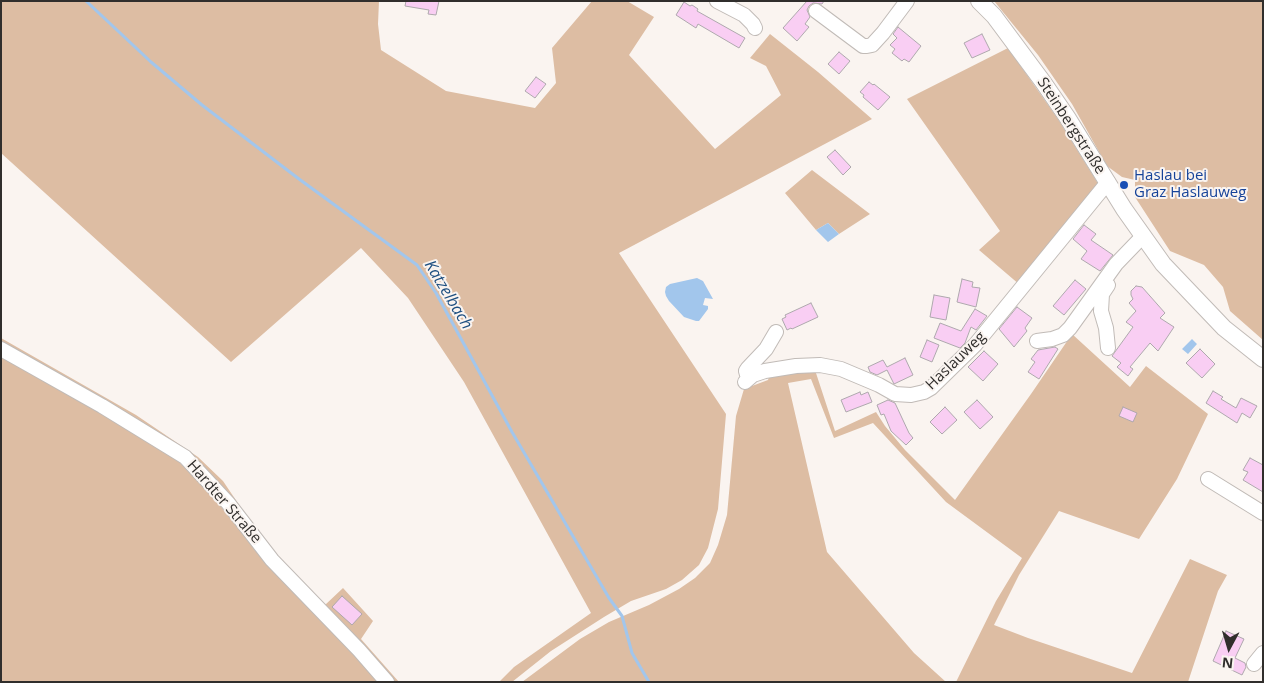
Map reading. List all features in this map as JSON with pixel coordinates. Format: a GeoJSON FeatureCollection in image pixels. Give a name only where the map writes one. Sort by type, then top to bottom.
{"type":"FeatureCollection","features":[{"type":"Feature","properties":{"kind":"main road","name":"Steinbergstraße"},"geometry":{"type":"LineString","coordinates":[[980,1],[994,16],[1043,82],[1163,264],[1224,328],[1263,360]]}},
{"type":"Feature","properties":{"kind":"street"},"geometry":{"type":"LineString","coordinates":[[717,1],[744,15],[755,28]]}},
{"type":"Feature","properties":{"kind":"street"},"geometry":{"type":"LineString","coordinates":[[816,11],[863,46],[867,46],[872,45],[896,18],[907,1]]}},
{"type":"Feature","properties":{"kind":"street","name":"Haslauweg"},"geometry":{"type":"LineString","coordinates":[[776,332],[766,349],[746,371],[746,380],[765,371],[820,365],[841,369],[895,394],[911,395],[924,392],[931,388],[975,345],[1108,182]]}},
{"type":"Feature","properties":{"kind":"street"},"geometry":{"type":"LineString","coordinates":[[1037,341],[1063,335],[1116,264],[1143,236]]}},
{"type":"Feature","properties":{"kind":"street"},"geometry":{"type":"LineString","coordinates":[[1108,348],[1106,328],[1101,311],[1101,299],[1102,294],[1121,267],[1125,254]]}},
{"type":"Feature","properties":{"kind":"street","name":"Hardter Straße"},"geometry":{"type":"LineString","coordinates":[[1,349],[102,406],[185,457],[228,503],[272,560],[359,650],[386,682]]}},
{"type":"Feature","properties":{"kind":"street"},"geometry":{"type":"LineString","coordinates":[[1208,479],[1263,513]]}},
{"type":"Feature","properties":{"kind":"shaded area"},"geometry":{"type":"Polygon","coordinates":[[[1,1],[379,1],[378,24],[381,50],[446,91],[535,108],[556,83],[552,48],[592,1],[627,1],[654,17],[629,55],[715,149],[781,95],[766,66],[750,58],[770,34],[818,72],[872,119],[619,253],[726,414],[718,509],[708,548],[699,565],[682,580],[666,589],[631,601],[604,617],[551,651],[512,682],[499,682],[514,667],[591,613],[464,382],[408,298],[361,248],[231,362],[1,153],[1,1]]]}},
{"type":"Feature","properties":{"kind":"shaded area"},"geometry":{"type":"Polygon","coordinates":[[[994,1],[1263,1],[1263,340],[1230,311],[1223,287],[1204,265],[1170,251],[1135,197],[1135,180],[1122,177],[1107,166],[1072,104],[1038,55],[994,1]]]}},
{"type":"Feature","properties":{"kind":"shaded area"},"geometry":{"type":"Polygon","coordinates":[[[1008,48],[1058,119],[1099,185],[1020,285],[979,250],[1000,231],[907,99],[1008,48]]]}},
{"type":"Feature","properties":{"kind":"shaded area"},"geometry":{"type":"Polygon","coordinates":[[[812,170],[870,214],[839,234],[828,223],[816,230],[785,193],[812,170]]]}},
{"type":"Feature","properties":{"kind":"shaded area"},"geometry":{"type":"Polygon","coordinates":[[[1072,334],[1130,387],[1146,366],[1208,414],[1177,479],[1139,539],[1059,511],[1019,575],[994,625],[1132,673],[1190,559],[1227,575],[1218,591],[1188,682],[956,682],[996,601],[1022,558],[946,502],[873,423],[834,438],[811,379],[788,383],[827,552],[914,653],[946,682],[522,682],[580,639],[609,622],[649,605],[679,589],[695,578],[710,563],[718,545],[727,515],[736,416],[744,389],[768,380],[771,372],[815,370],[835,431],[876,412],[905,450],[955,500],[1072,334]]]}},
{"type":"Feature","properties":{"kind":"shaded area"},"geometry":{"type":"Polygon","coordinates":[[[1,338],[136,415],[198,457],[223,481],[266,545],[299,581],[325,605],[343,588],[373,621],[361,639],[399,682],[392,682],[349,633],[284,570],[227,498],[198,467],[175,447],[112,406],[54,372],[1,345],[1,338]]]}},
{"type":"Feature","properties":{"kind":"shaded area"},"geometry":{"type":"Polygon","coordinates":[[[1,355],[136,432],[179,462],[208,491],[237,526],[380,682],[1,682],[1,355]]]}},
{"type":"Feature","properties":{"kind":"water"},"geometry":{"type":"Polygon","coordinates":[[[828,223],[839,234],[828,242],[816,230],[828,223]]]}},
{"type":"Feature","properties":{"kind":"water"},"geometry":{"type":"Polygon","coordinates":[[[697,278],[703,281],[713,299],[705,298],[703,305],[708,306],[708,309],[699,321],[684,317],[669,301],[665,292],[666,287],[670,284],[697,278]]]}},
{"type":"Feature","properties":{"kind":"water"},"geometry":{"type":"Polygon","coordinates":[[[1192,339],[1197,344],[1188,354],[1182,349],[1192,339]]]}},
{"type":"Feature","properties":{"kind":"building"},"geometry":{"type":"Polygon","coordinates":[[[406,1],[439,1],[436,15],[428,14],[429,10],[405,6],[406,1]]]}},
{"type":"Feature","properties":{"kind":"building"},"geometry":{"type":"Polygon","coordinates":[[[807,1],[824,1],[822,4],[813,3],[809,6],[807,10],[810,17],[805,24],[809,27],[797,41],[783,28],[807,1]]]}},
{"type":"Feature","properties":{"kind":"building"},"geometry":{"type":"Polygon","coordinates":[[[684,2],[745,38],[739,48],[698,24],[696,28],[676,15],[684,2]]]}},
{"type":"Feature","properties":{"kind":"building"},"geometry":{"type":"Polygon","coordinates":[[[898,27],[921,46],[909,62],[904,59],[902,61],[892,53],[895,49],[890,45],[897,38],[893,34],[898,27]]]}},
{"type":"Feature","properties":{"kind":"building"},"geometry":{"type":"Polygon","coordinates":[[[982,34],[990,50],[972,58],[964,43],[982,34]]]}},
{"type":"Feature","properties":{"kind":"building"},"geometry":{"type":"Polygon","coordinates":[[[839,52],[850,61],[839,74],[828,64],[839,52]]]}},
{"type":"Feature","properties":{"kind":"building"},"geometry":{"type":"Polygon","coordinates":[[[536,77],[546,84],[535,98],[525,91],[536,77]]]}},
{"type":"Feature","properties":{"kind":"building"},"geometry":{"type":"Polygon","coordinates":[[[869,82],[890,97],[878,110],[860,92],[869,82]]]}},
{"type":"Feature","properties":{"kind":"building"},"geometry":{"type":"Polygon","coordinates":[[[835,150],[851,167],[843,175],[827,157],[835,150]]]}},
{"type":"Feature","properties":{"kind":"building"},"geometry":{"type":"Polygon","coordinates":[[[1084,225],[1096,234],[1091,240],[1113,255],[1100,271],[1081,259],[1087,251],[1073,239],[1084,225]]]}},
{"type":"Feature","properties":{"kind":"building"},"geometry":{"type":"Polygon","coordinates":[[[962,279],[973,282],[972,287],[980,288],[976,307],[957,302],[962,279]]]}},
{"type":"Feature","properties":{"kind":"building"},"geometry":{"type":"Polygon","coordinates":[[[1075,280],[1086,289],[1064,315],[1053,306],[1075,280]]]}},
{"type":"Feature","properties":{"kind":"building"},"geometry":{"type":"Polygon","coordinates":[[[1136,286],[1142,287],[1165,313],[1160,318],[1174,327],[1158,351],[1150,343],[1130,367],[1133,369],[1128,376],[1117,367],[1121,363],[1112,356],[1133,327],[1126,322],[1136,311],[1129,303],[1133,299],[1131,291],[1136,286]]]}},
{"type":"Feature","properties":{"kind":"building"},"geometry":{"type":"Polygon","coordinates":[[[934,295],[950,298],[946,320],[930,317],[934,295]]]}},
{"type":"Feature","properties":{"kind":"building"},"geometry":{"type":"Polygon","coordinates":[[[811,303],[818,317],[787,330],[782,319],[786,317],[785,315],[811,303]]]}},
{"type":"Feature","properties":{"kind":"building"},"geometry":{"type":"Polygon","coordinates":[[[1017,307],[1032,318],[1025,328],[1027,331],[1014,347],[999,329],[1017,307]]]}},
{"type":"Feature","properties":{"kind":"building"},"geometry":{"type":"Polygon","coordinates":[[[975,309],[987,316],[976,330],[971,327],[965,343],[960,348],[934,338],[940,323],[961,331],[975,309]]]}},
{"type":"Feature","properties":{"kind":"building"},"geometry":{"type":"Polygon","coordinates":[[[927,340],[939,345],[932,362],[920,357],[927,340]]]}},
{"type":"Feature","properties":{"kind":"building"},"geometry":{"type":"Polygon","coordinates":[[[1055,347],[1058,349],[1039,379],[1028,372],[1035,362],[1031,359],[1038,350],[1055,347]]]}},
{"type":"Feature","properties":{"kind":"building"},"geometry":{"type":"Polygon","coordinates":[[[1200,349],[1215,364],[1202,378],[1186,363],[1200,349]]]}},
{"type":"Feature","properties":{"kind":"building"},"geometry":{"type":"Polygon","coordinates":[[[984,351],[998,364],[983,381],[968,367],[984,351]]]}},
{"type":"Feature","properties":{"kind":"building"},"geometry":{"type":"Polygon","coordinates":[[[905,358],[913,375],[894,384],[887,370],[877,375],[870,372],[868,367],[883,360],[887,367],[905,358]]]}},
{"type":"Feature","properties":{"kind":"building"},"geometry":{"type":"Polygon","coordinates":[[[1213,391],[1223,397],[1221,399],[1236,408],[1241,398],[1257,406],[1250,418],[1242,413],[1237,423],[1206,403],[1213,391]]]}},
{"type":"Feature","properties":{"kind":"building"},"geometry":{"type":"Polygon","coordinates":[[[860,392],[861,395],[868,392],[872,402],[846,412],[841,400],[860,392]]]}},
{"type":"Feature","properties":{"kind":"building"},"geometry":{"type":"Polygon","coordinates":[[[888,400],[895,403],[913,438],[906,445],[891,431],[884,414],[881,415],[877,405],[888,400]]]}},
{"type":"Feature","properties":{"kind":"building"},"geometry":{"type":"Polygon","coordinates":[[[977,400],[993,417],[980,429],[964,412],[977,400]]]}},
{"type":"Feature","properties":{"kind":"building"},"geometry":{"type":"Polygon","coordinates":[[[945,407],[957,420],[942,434],[930,422],[945,407]]]}},
{"type":"Feature","properties":{"kind":"building"},"geometry":{"type":"Polygon","coordinates":[[[1123,407],[1137,413],[1133,422],[1119,416],[1123,407]]]}},
{"type":"Feature","properties":{"kind":"building"},"geometry":{"type":"Polygon","coordinates":[[[1250,458],[1263,465],[1263,492],[1243,480],[1248,472],[1243,470],[1250,458]]]}},
{"type":"Feature","properties":{"kind":"building"},"geometry":{"type":"Polygon","coordinates":[[[342,596],[362,614],[352,625],[332,607],[342,596]]]}},
{"type":"Feature","properties":{"kind":"building"},"geometry":{"type":"Polygon","coordinates":[[[1226,631],[1244,639],[1235,658],[1245,663],[1246,667],[1242,675],[1213,661],[1226,631]]]}},
{"type":"Feature","properties":{"kind":"waterway","name":"Katzelbach"},"geometry":{"type":"LineString","coordinates":[[86,1],[151,62],[202,105],[417,265],[436,293],[512,432],[609,598],[622,616],[632,653],[649,682]]}},
{"type":"Feature","properties":{"kind":"place","name":"Haslau bei Graz Haslauweg"},"geometry":{"type":"Point","coordinates":[1124,185]}}]}
